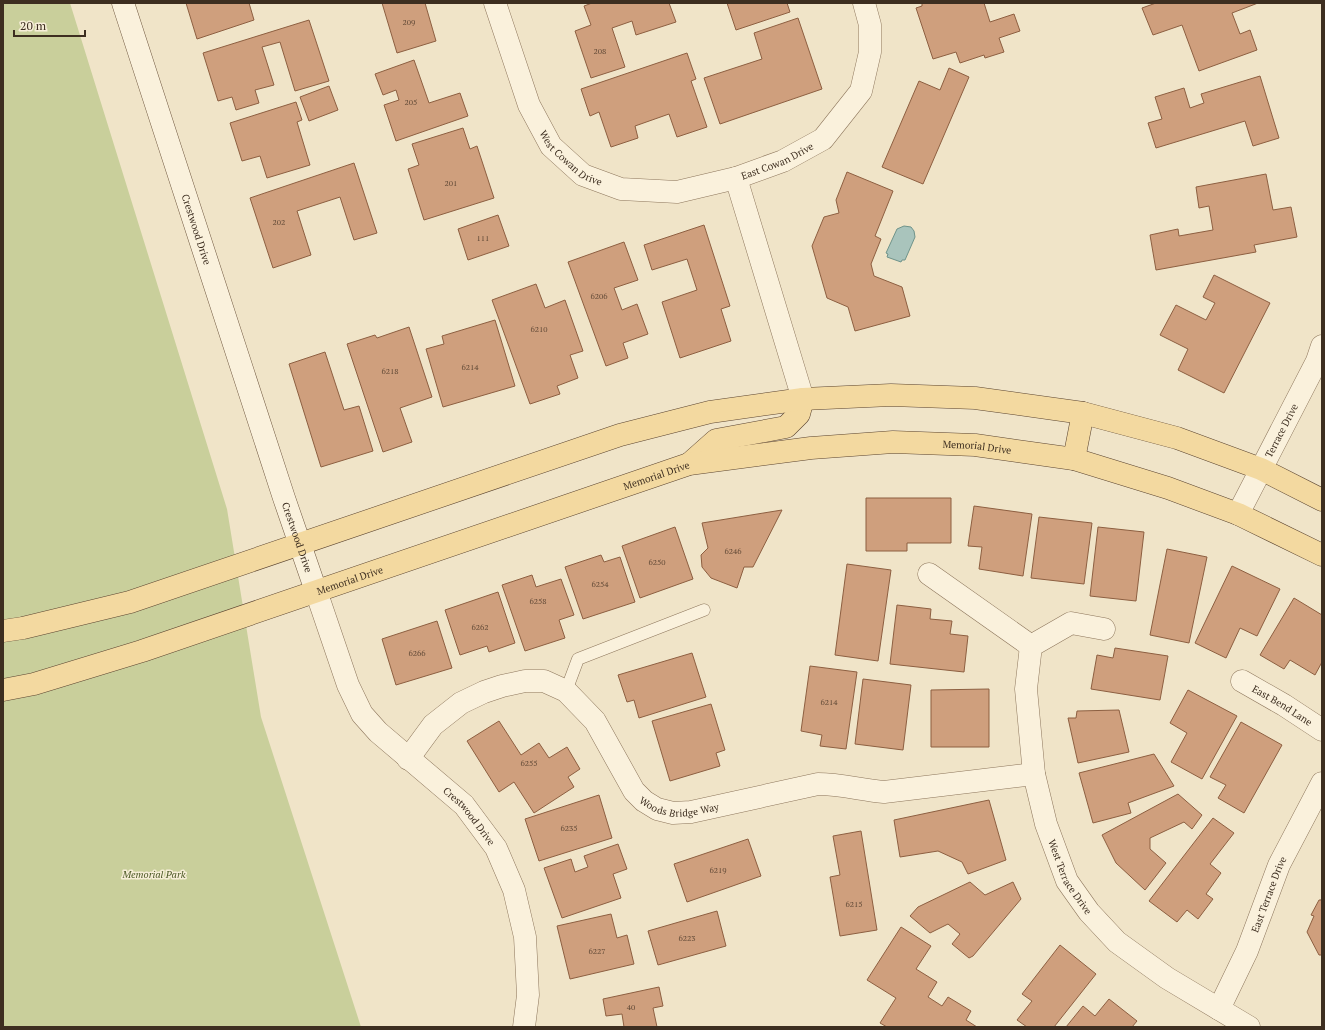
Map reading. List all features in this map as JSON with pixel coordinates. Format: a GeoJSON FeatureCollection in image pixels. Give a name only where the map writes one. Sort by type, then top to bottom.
{"type":"FeatureCollection","features":[{"type":"Feature","properties":{"kind":"main road"},"geometry":{"type":"LineString","coordinates":[[3,631],[23,628],[130,602],[301,545],[620,435],[710,412],[803,399],[890,396],[975,398],[1083,413],[1177,438],[1261,469],[1322,500]]}},
{"type":"Feature","properties":{"kind":"main road"},"geometry":{"type":"LineString","coordinates":[[690,464],[716,440],[786,427],[798,414],[803,399]]}},
{"type":"Feature","properties":{"kind":"main road"},"geometry":{"type":"LineString","coordinates":[[1074,459],[1083,413]]}},
{"type":"Feature","properties":{"kind":"main road","name":"Memorial Drive"},"geometry":{"type":"LineString","coordinates":[[3,690],[34,684],[142,650],[690,464],[811,448],[893,442],[976,444],[1074,459],[1168,488],[1238,514],[1322,555]]}},
{"type":"Feature","properties":{"kind":"street","name":"Crestwood Drive"},"geometry":{"type":"LineString","coordinates":[[122,3],[284,498],[348,685],[362,714],[378,732],[464,805],[496,848],[514,890],[525,938],[528,995],[524,1027]]}},
{"type":"Feature","properties":{"kind":"street","name":"West Cowan Drive"},"geometry":{"type":"LineString","coordinates":[[495,3],[529,105],[551,146],[583,175],[621,189],[677,192],[736,178]]}},
{"type":"Feature","properties":{"kind":"street","name":"East Cowan Drive"},"geometry":{"type":"LineString","coordinates":[[803,399],[736,178],[783,161],[823,139],[861,91],[870,52],[870,24],[864,3]]}},
{"type":"Feature","properties":{"kind":"street","name":"Terrace Drive"},"geometry":{"type":"LineString","coordinates":[[1238,514],[1316,361],[1322,346]]}},
{"type":"Feature","properties":{"kind":"street"},"geometry":{"type":"LineString","coordinates":[[929,574],[1031,646],[1071,623],[1104,629]]}},
{"type":"Feature","properties":{"kind":"street","name":"West Terrace Drive"},"geometry":{"type":"LineString","coordinates":[[1031,646],[1026,689],[1034,774],[1046,824],[1067,881],[1089,912],[1117,942],[1167,978],[1250,1027]]}},
{"type":"Feature","properties":{"kind":"street","name":"Woods Bridge Way"},"geometry":{"type":"LineString","coordinates":[[408,759],[433,725],[461,703],[484,692],[526,681],[544,682],[566,691],[595,721],[634,791],[657,809],[673,813],[692,812],[818,784],[832,784],[866,791],[884,792],[1034,774]]}},
{"type":"Feature","properties":{"kind":"street","name":"East Bend Lane"},"geometry":{"type":"LineString","coordinates":[[1242,681],[1284,705],[1322,730]]}},
{"type":"Feature","properties":{"kind":"street","name":"East Terrace Drive"},"geometry":{"type":"LineString","coordinates":[[1219,1009],[1247,951],[1279,864],[1322,783]]}},
{"type":"Feature","properties":{"kind":"lane"},"geometry":{"type":"LineString","coordinates":[[566,691],[578,660],[704,610]]}},
{"type":"Feature","properties":{"kind":"green space","name":"Memorial Park"},"geometry":{"type":"Polygon","coordinates":[[[3,3],[70,3],[227,509],[261,717],[361,1027],[3,1027],[3,3]]]}},
{"type":"Feature","properties":{"kind":"water"},"geometry":{"type":"Polygon","coordinates":[[[904,226],[911,227],[914,231],[915,237],[905,260],[902,260],[901,262],[887,257],[888,254],[886,253],[897,229],[904,226]]]}},
{"type":"Feature","properties":{"kind":"building"},"geometry":{"type":"Polygon","coordinates":[[[186,3],[249,3],[254,20],[197,39],[186,3]]]}},
{"type":"Feature","properties":{"kind":"building"},"geometry":{"type":"Polygon","coordinates":[[[382,3],[425,3],[436,41],[397,53],[382,3]]]}},
{"type":"Feature","properties":{"kind":"building"},"geometry":{"type":"Polygon","coordinates":[[[592,3],[669,3],[676,22],[636,35],[632,21],[612,28],[625,67],[591,78],[575,31],[591,25],[584,6],[592,3]]]}},
{"type":"Feature","properties":{"kind":"building"},"geometry":{"type":"Polygon","coordinates":[[[727,3],[787,3],[790,12],[736,30],[727,3]]]}},
{"type":"Feature","properties":{"kind":"building"},"geometry":{"type":"Polygon","coordinates":[[[922,3],[984,3],[990,22],[1014,14],[1020,31],[999,38],[1004,52],[985,58],[984,55],[960,63],[956,52],[933,59],[916,8],[922,6],[922,3]]]}},
{"type":"Feature","properties":{"kind":"building"},"geometry":{"type":"Polygon","coordinates":[[[1156,3],[1258,3],[1232,13],[1240,34],[1250,30],[1257,50],[1199,71],[1182,25],[1153,35],[1142,8],[1156,3]]]}},
{"type":"Feature","properties":{"kind":"building"},"geometry":{"type":"Polygon","coordinates":[[[798,18],[822,89],[720,124],[704,78],[762,59],[754,33],[798,18]]]}},
{"type":"Feature","properties":{"kind":"building"},"geometry":{"type":"Polygon","coordinates":[[[309,20],[329,81],[295,91],[280,42],[262,47],[274,85],[255,90],[259,103],[236,110],[232,97],[218,101],[203,53],[309,20]]]}},
{"type":"Feature","properties":{"kind":"building"},"geometry":{"type":"Polygon","coordinates":[[[687,53],[696,79],[691,81],[707,127],[677,137],[669,114],[635,126],[638,138],[611,147],[599,112],[590,116],[581,89],[687,53]]]}},
{"type":"Feature","properties":{"kind":"building"},"geometry":{"type":"Polygon","coordinates":[[[414,60],[429,103],[460,93],[468,116],[396,141],[384,105],[399,100],[396,90],[383,95],[375,74],[414,60]]]}},
{"type":"Feature","properties":{"kind":"building"},"geometry":{"type":"Polygon","coordinates":[[[949,68],[969,77],[923,184],[882,167],[919,81],[940,90],[949,68]]]}},
{"type":"Feature","properties":{"kind":"building"},"geometry":{"type":"Polygon","coordinates":[[[1260,76],[1279,138],[1253,146],[1245,121],[1156,148],[1148,123],[1162,119],[1155,97],[1184,88],[1190,108],[1204,103],[1201,94],[1260,76]]]}},
{"type":"Feature","properties":{"kind":"building"},"geometry":{"type":"Polygon","coordinates":[[[329,86],[338,110],[309,121],[300,97],[329,86]]]}},
{"type":"Feature","properties":{"kind":"building"},"geometry":{"type":"Polygon","coordinates":[[[296,102],[302,120],[297,122],[310,165],[267,178],[260,156],[242,161],[230,123],[296,102]]]}},
{"type":"Feature","properties":{"kind":"building"},"geometry":{"type":"Polygon","coordinates":[[[463,128],[470,149],[477,146],[494,198],[424,220],[408,169],[419,165],[412,144],[463,128]]]}},
{"type":"Feature","properties":{"kind":"building"},"geometry":{"type":"Polygon","coordinates":[[[354,163],[377,233],[354,240],[340,197],[297,211],[311,255],[273,268],[250,198],[354,163]]]}},
{"type":"Feature","properties":{"kind":"building"},"geometry":{"type":"Polygon","coordinates":[[[847,172],[893,191],[875,236],[881,239],[871,264],[874,276],[902,287],[910,316],[855,331],[848,307],[827,298],[812,246],[824,217],[839,213],[836,200],[847,172]]]}},
{"type":"Feature","properties":{"kind":"building"},"geometry":{"type":"Polygon","coordinates":[[[1266,174],[1273,210],[1291,207],[1297,237],[1254,245],[1256,252],[1156,270],[1150,235],[1178,229],[1179,236],[1213,230],[1209,206],[1199,208],[1196,187],[1266,174]]]}},
{"type":"Feature","properties":{"kind":"building"},"geometry":{"type":"Polygon","coordinates":[[[498,215],[509,246],[468,260],[458,229],[498,215]]]}},
{"type":"Feature","properties":{"kind":"building"},"geometry":{"type":"Polygon","coordinates":[[[704,225],[730,306],[721,309],[731,341],[680,358],[662,302],[697,290],[687,259],[652,270],[644,245],[704,225]]]}},
{"type":"Feature","properties":{"kind":"building"},"geometry":{"type":"Polygon","coordinates":[[[624,242],[638,280],[614,288],[622,310],[637,304],[648,334],[623,343],[628,358],[606,366],[568,262],[624,242]]]}},
{"type":"Feature","properties":{"kind":"building"},"geometry":{"type":"Polygon","coordinates":[[[1214,275],[1270,303],[1224,393],[1178,370],[1188,349],[1160,335],[1176,305],[1206,320],[1215,303],[1203,297],[1214,275]]]}},
{"type":"Feature","properties":{"kind":"building"},"geometry":{"type":"Polygon","coordinates":[[[536,284],[545,308],[565,300],[583,351],[570,355],[578,378],[557,386],[560,394],[530,404],[492,300],[536,284]]]}},
{"type":"Feature","properties":{"kind":"building"},"geometry":{"type":"Polygon","coordinates":[[[495,320],[515,386],[443,407],[426,349],[444,344],[442,336],[495,320]]]}},
{"type":"Feature","properties":{"kind":"building"},"geometry":{"type":"Polygon","coordinates":[[[409,327],[432,397],[400,408],[412,442],[383,452],[347,344],[375,335],[377,338],[409,327]]]}},
{"type":"Feature","properties":{"kind":"building"},"geometry":{"type":"Polygon","coordinates":[[[325,352],[344,410],[359,406],[373,451],[321,467],[289,364],[325,352]]]}},
{"type":"Feature","properties":{"kind":"building"},"geometry":{"type":"Polygon","coordinates":[[[866,498],[951,498],[951,543],[907,543],[907,551],[866,551],[866,498]]]}},
{"type":"Feature","properties":{"kind":"building"},"geometry":{"type":"Polygon","coordinates":[[[974,506],[1032,514],[1023,576],[979,569],[982,547],[968,546],[974,506]]]}},
{"type":"Feature","properties":{"kind":"building"},"geometry":{"type":"Polygon","coordinates":[[[782,510],[753,567],[744,567],[737,588],[711,578],[702,567],[701,555],[708,548],[702,523],[782,510]]]}},
{"type":"Feature","properties":{"kind":"building"},"geometry":{"type":"Polygon","coordinates":[[[1039,517],[1092,523],[1084,584],[1031,578],[1039,517]]]}},
{"type":"Feature","properties":{"kind":"building"},"geometry":{"type":"Polygon","coordinates":[[[675,527],[693,579],[640,598],[622,546],[675,527]]]}},
{"type":"Feature","properties":{"kind":"building"},"geometry":{"type":"Polygon","coordinates":[[[1098,527],[1144,532],[1136,601],[1090,596],[1098,527]]]}},
{"type":"Feature","properties":{"kind":"building"},"geometry":{"type":"Polygon","coordinates":[[[1167,549],[1207,557],[1189,643],[1150,635],[1167,549]]]}},
{"type":"Feature","properties":{"kind":"building"},"geometry":{"type":"Polygon","coordinates":[[[601,555],[604,562],[620,557],[635,602],[583,619],[565,567],[601,555]]]}},
{"type":"Feature","properties":{"kind":"building"},"geometry":{"type":"Polygon","coordinates":[[[847,564],[891,570],[878,661],[835,655],[847,564]]]}},
{"type":"Feature","properties":{"kind":"building"},"geometry":{"type":"Polygon","coordinates":[[[1232,566],[1280,589],[1257,636],[1240,628],[1226,658],[1195,643],[1232,566]]]}},
{"type":"Feature","properties":{"kind":"building"},"geometry":{"type":"Polygon","coordinates":[[[532,575],[536,587],[561,579],[574,615],[559,620],[565,638],[525,651],[502,585],[532,575]]]}},
{"type":"Feature","properties":{"kind":"building"},"geometry":{"type":"Polygon","coordinates":[[[498,592],[515,643],[489,652],[487,646],[460,655],[445,610],[498,592]]]}},
{"type":"Feature","properties":{"kind":"building"},"geometry":{"type":"Polygon","coordinates":[[[1294,598],[1322,615],[1322,662],[1315,675],[1290,660],[1284,669],[1260,655],[1294,598]]]}},
{"type":"Feature","properties":{"kind":"building"},"geometry":{"type":"Polygon","coordinates":[[[897,605],[931,609],[930,619],[952,621],[950,634],[968,636],[964,672],[890,664],[897,605]]]}},
{"type":"Feature","properties":{"kind":"building"},"geometry":{"type":"Polygon","coordinates":[[[437,621],[452,668],[396,685],[382,639],[437,621]]]}},
{"type":"Feature","properties":{"kind":"building"},"geometry":{"type":"Polygon","coordinates":[[[1115,648],[1168,656],[1160,700],[1091,689],[1097,655],[1113,658],[1115,648]]]}},
{"type":"Feature","properties":{"kind":"building"},"geometry":{"type":"Polygon","coordinates":[[[692,653],[706,697],[639,718],[634,700],[627,702],[618,675],[692,653]]]}},
{"type":"Feature","properties":{"kind":"building"},"geometry":{"type":"Polygon","coordinates":[[[810,666],[857,672],[846,749],[820,746],[822,735],[801,731],[810,666]]]}},
{"type":"Feature","properties":{"kind":"building"},"geometry":{"type":"Polygon","coordinates":[[[863,679],[911,685],[903,750],[855,744],[863,679]]]}},
{"type":"Feature","properties":{"kind":"building"},"geometry":{"type":"Polygon","coordinates":[[[989,689],[989,747],[931,747],[931,690],[989,689]]]}},
{"type":"Feature","properties":{"kind":"building"},"geometry":{"type":"Polygon","coordinates":[[[1188,690],[1237,716],[1202,779],[1171,762],[1187,733],[1170,723],[1188,690]]]}},
{"type":"Feature","properties":{"kind":"building"},"geometry":{"type":"Polygon","coordinates":[[[711,704],[725,750],[716,753],[720,766],[670,781],[652,721],[711,704]]]}},
{"type":"Feature","properties":{"kind":"building"},"geometry":{"type":"Polygon","coordinates":[[[1119,710],[1129,752],[1078,763],[1068,718],[1076,718],[1077,711],[1119,710]]]}},
{"type":"Feature","properties":{"kind":"building"},"geometry":{"type":"Polygon","coordinates":[[[499,721],[521,755],[539,743],[549,758],[567,747],[580,769],[568,777],[574,787],[534,813],[514,782],[499,792],[467,741],[499,721]]]}},
{"type":"Feature","properties":{"kind":"building"},"geometry":{"type":"Polygon","coordinates":[[[1241,722],[1282,745],[1244,813],[1218,798],[1226,785],[1210,777],[1241,722]]]}},
{"type":"Feature","properties":{"kind":"building"},"geometry":{"type":"Polygon","coordinates":[[[1154,754],[1174,786],[1128,803],[1131,813],[1093,823],[1079,773],[1154,754]]]}},
{"type":"Feature","properties":{"kind":"building"},"geometry":{"type":"Polygon","coordinates":[[[1178,794],[1202,815],[1192,829],[1184,822],[1150,838],[1150,849],[1166,863],[1145,890],[1116,863],[1102,835],[1178,794]]]}},
{"type":"Feature","properties":{"kind":"building"},"geometry":{"type":"Polygon","coordinates":[[[599,795],[612,838],[539,861],[525,819],[599,795]]]}},
{"type":"Feature","properties":{"kind":"building"},"geometry":{"type":"Polygon","coordinates":[[[989,800],[1006,860],[968,874],[962,862],[938,851],[900,857],[894,820],[989,800]]]}},
{"type":"Feature","properties":{"kind":"building"},"geometry":{"type":"Polygon","coordinates":[[[1213,818],[1234,833],[1210,864],[1221,873],[1206,894],[1213,899],[1198,919],[1187,910],[1177,922],[1149,901],[1213,818]]]}},
{"type":"Feature","properties":{"kind":"building"},"geometry":{"type":"Polygon","coordinates":[[[861,831],[877,930],[840,936],[830,877],[840,875],[833,836],[861,831]]]}},
{"type":"Feature","properties":{"kind":"building"},"geometry":{"type":"Polygon","coordinates":[[[748,839],[761,876],[687,902],[674,864],[748,839]]]}},
{"type":"Feature","properties":{"kind":"building"},"geometry":{"type":"Polygon","coordinates":[[[618,844],[627,869],[613,874],[621,898],[562,918],[544,868],[571,859],[575,872],[588,867],[584,856],[618,844]]]}},
{"type":"Feature","properties":{"kind":"building"},"geometry":{"type":"Polygon","coordinates":[[[970,882],[985,895],[1013,882],[1021,899],[973,956],[969,958],[952,944],[960,934],[948,924],[930,933],[910,916],[918,907],[970,882]]]}},
{"type":"Feature","properties":{"kind":"building"},"geometry":{"type":"Polygon","coordinates":[[[1322,898],[1322,955],[1319,955],[1307,932],[1314,916],[1311,915],[1319,900],[1322,898]]]}},
{"type":"Feature","properties":{"kind":"building"},"geometry":{"type":"Polygon","coordinates":[[[717,911],[726,946],[658,965],[648,931],[717,911]]]}},
{"type":"Feature","properties":{"kind":"building"},"geometry":{"type":"Polygon","coordinates":[[[611,914],[617,938],[627,935],[634,964],[570,979],[557,926],[611,914]]]}},
{"type":"Feature","properties":{"kind":"building"},"geometry":{"type":"Polygon","coordinates":[[[901,927],[931,946],[916,969],[937,982],[928,997],[942,1006],[948,997],[971,1011],[966,1020],[977,1027],[887,1027],[880,1023],[896,998],[867,980],[901,927]]]}},
{"type":"Feature","properties":{"kind":"building"},"geometry":{"type":"Polygon","coordinates":[[[1060,945],[1096,974],[1054,1027],[1027,1027],[1017,1020],[1032,1001],[1022,994],[1060,945]]]}},
{"type":"Feature","properties":{"kind":"building"},"geometry":{"type":"Polygon","coordinates":[[[659,987],[663,1006],[653,1008],[657,1027],[624,1027],[622,1014],[606,1016],[603,999],[659,987]]]}},
{"type":"Feature","properties":{"kind":"building"},"geometry":{"type":"Polygon","coordinates":[[[1109,999],[1137,1021],[1132,1027],[1066,1027],[1083,1006],[1095,1016],[1109,999]]]}}]}
